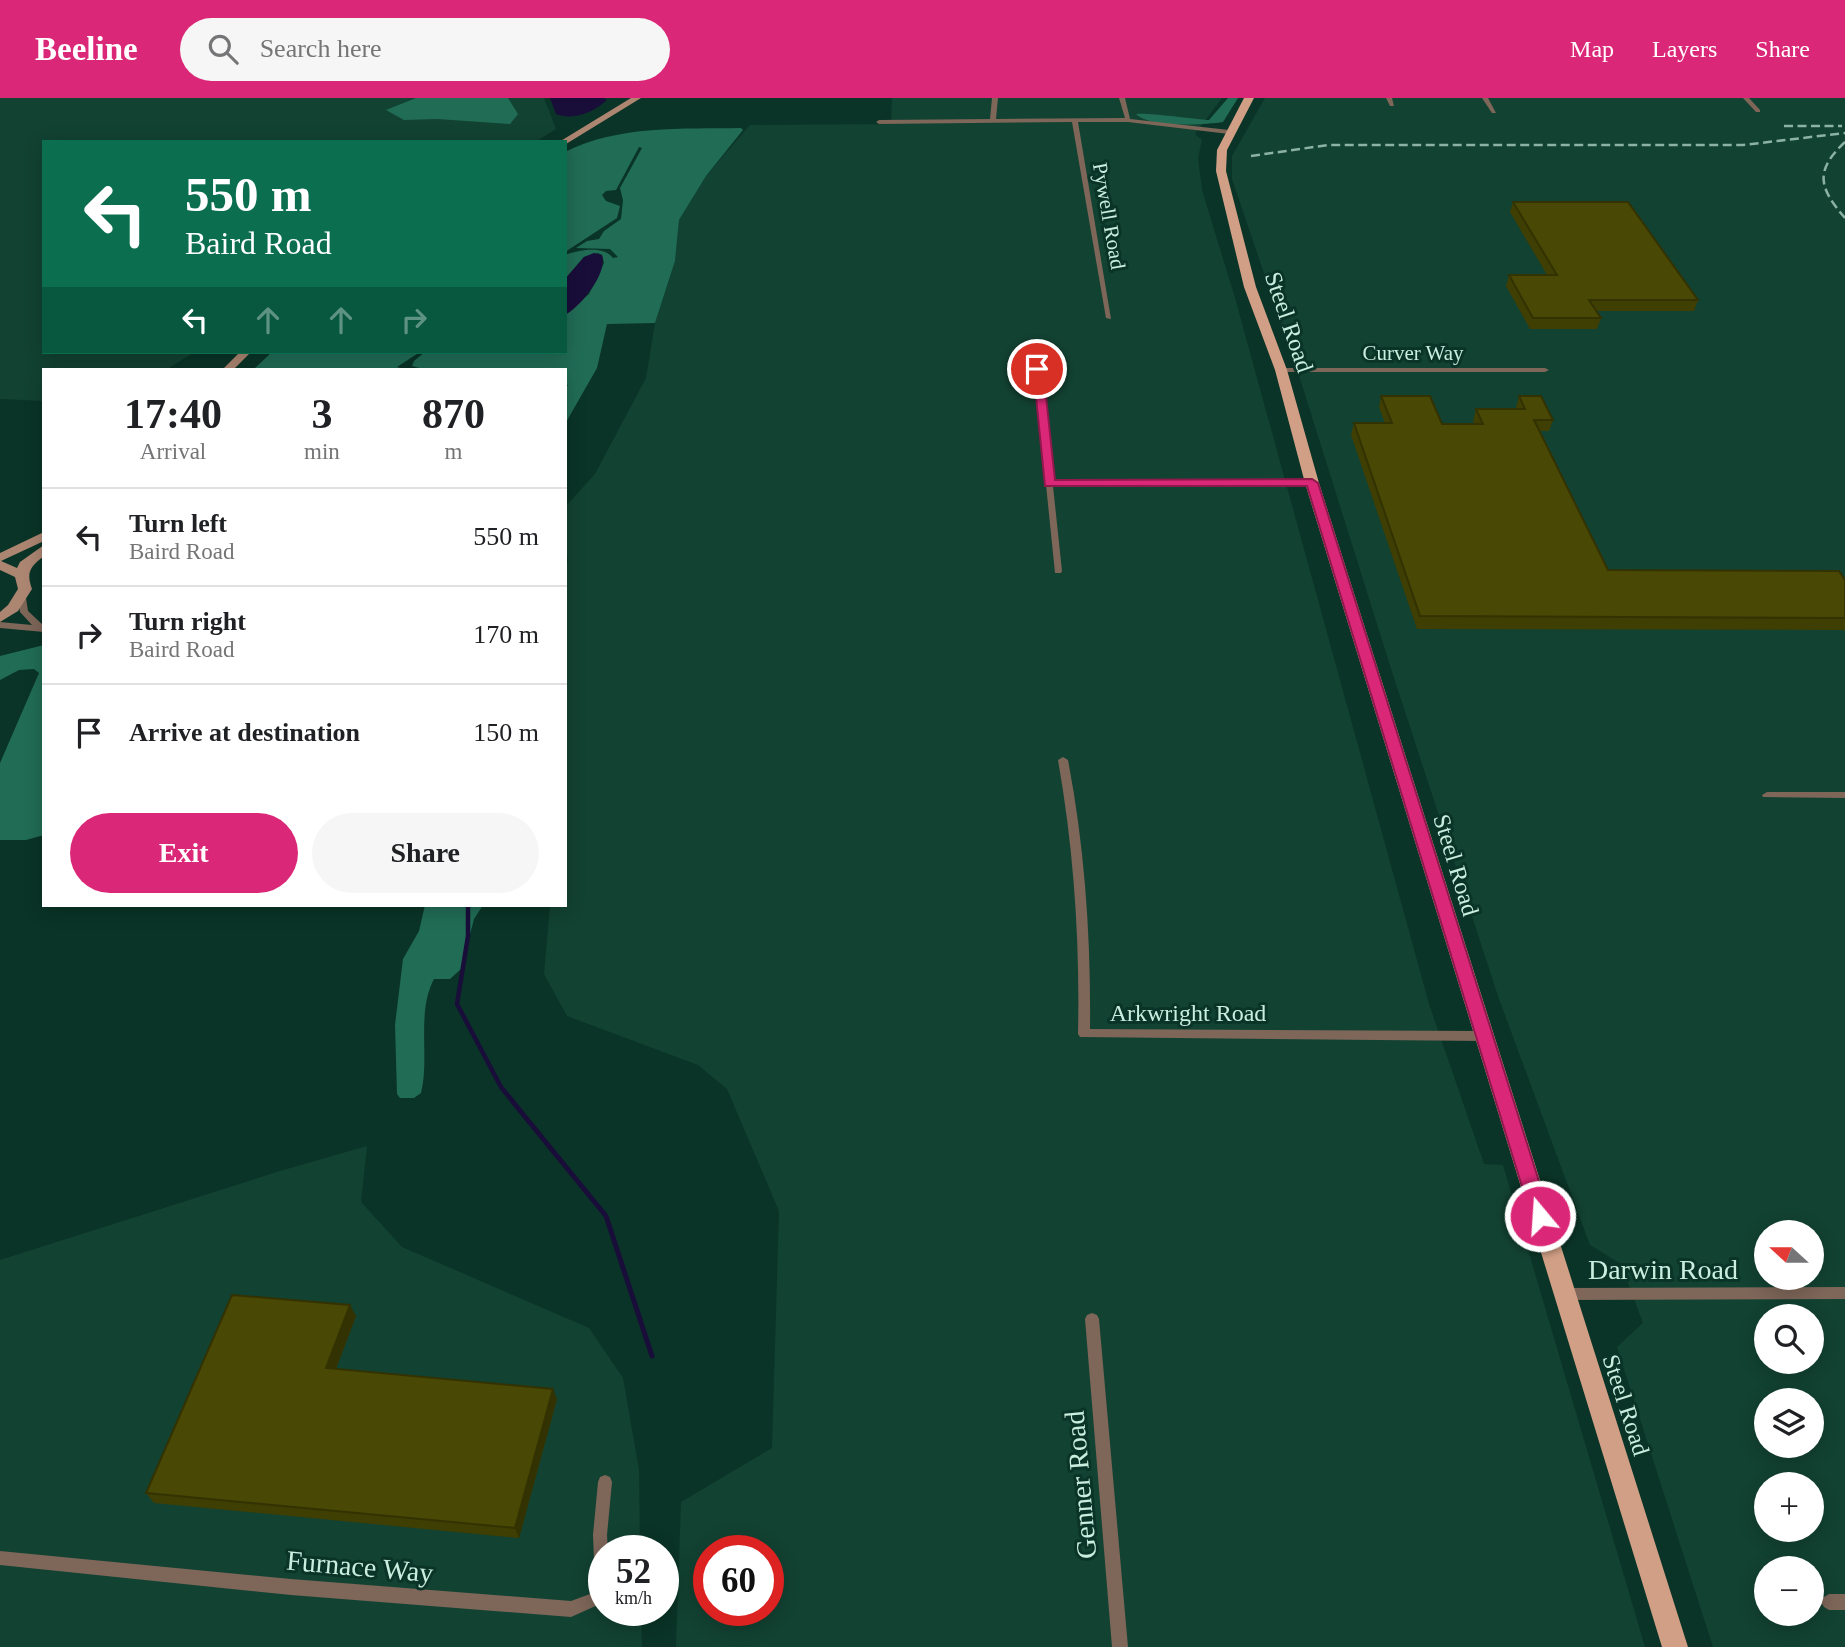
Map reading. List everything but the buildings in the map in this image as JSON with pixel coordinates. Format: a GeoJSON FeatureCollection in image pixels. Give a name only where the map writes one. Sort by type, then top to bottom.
{"type":"FeatureCollection","features":[{"type":"Feature","properties":{"kind":"main road","name":"Steel Road"},"geometry":{"type":"LineString","coordinates":[[1249,98],[1222,150],[1221,171],[1250,287],[1281,370],[1312,483],[1675,1647]]}},
{"type":"Feature","properties":{"kind":"street"},"geometry":{"type":"LineString","coordinates":[[553,140],[624,98]]}},
{"type":"Feature","properties":{"kind":"street"},"geometry":{"type":"LineString","coordinates":[[566,140],[637,98]]}},
{"type":"Feature","properties":{"kind":"street"},"geometry":{"type":"LineString","coordinates":[[993,121],[995,98]]}},
{"type":"Feature","properties":{"kind":"street"},"geometry":{"type":"LineString","coordinates":[[1122,98],[1128,120]]}},
{"type":"Feature","properties":{"kind":"street"},"geometry":{"type":"LineString","coordinates":[[1485,98],[1494,112]]}},
{"type":"Feature","properties":{"kind":"street"},"geometry":{"type":"LineString","coordinates":[[1746,98],[1758,111]]}},
{"type":"Feature","properties":{"kind":"street"},"geometry":{"type":"LineString","coordinates":[[879,122],[1128,120],[1229,132]]}},
{"type":"Feature","properties":{"kind":"street","name":"Pywell Road"},"geometry":{"type":"LineString","coordinates":[[1075,121],[1109,318]]}},
{"type":"Feature","properties":{"kind":"street"},"geometry":{"type":"LineString","coordinates":[[230,368],[250,354]]}},
{"type":"Feature","properties":{"kind":"street"},"geometry":{"type":"LineString","coordinates":[[1037,369],[1058,571]]}},
{"type":"Feature","properties":{"kind":"street","name":"Curver Way"},"geometry":{"type":"LineString","coordinates":[[1281,370],[1545,370]]}},
{"type":"Feature","properties":{"kind":"street"},"geometry":{"type":"LineString","coordinates":[[1049,484],[1312,483]]}},
{"type":"Feature","properties":{"kind":"street"},"geometry":{"type":"LineString","coordinates":[[0,558],[42,537]]}},
{"type":"Feature","properties":{"kind":"street"},"geometry":{"type":"LineString","coordinates":[[21,575],[25,565],[42,551]]}},
{"type":"Feature","properties":{"kind":"street"},"geometry":{"type":"LineString","coordinates":[[0,565],[21,575],[25,582],[22,598],[24,612],[41,628]]}},
{"type":"Feature","properties":{"kind":"street"},"geometry":{"type":"LineString","coordinates":[[0,618],[22,598]]}},
{"type":"Feature","properties":{"kind":"street"},"geometry":{"type":"LineString","coordinates":[[0,625],[41,628]]}},
{"type":"Feature","properties":{"kind":"street","name":"Arkwright Road"},"geometry":{"type":"LineString","coordinates":[[1063,760],[1073,810],[1087,960],[1084,1034],[1483,1036]]}},
{"type":"Feature","properties":{"kind":"street"},"geometry":{"type":"LineString","coordinates":[[1768,795],[1845,795]]}},
{"type":"Feature","properties":{"kind":"street","name":"Darwin Road"},"geometry":{"type":"LineString","coordinates":[[1565,1294],[1845,1293]]}},
{"type":"Feature","properties":{"kind":"street","name":"Genner Road"},"geometry":{"type":"LineString","coordinates":[[1092,1319],[1119,1647]]}},
{"type":"Feature","properties":{"kind":"street","name":"Furnace Way"},"geometry":{"type":"LineString","coordinates":[[0,1558],[331,1590],[571,1609],[595,1599],[603,1583],[600,1535],[606,1482]]}},
{"type":"Feature","properties":{"kind":"shaded area"},"geometry":{"type":"Polygon","coordinates":[[[0,98],[544,98],[556,129],[538,140],[42,140],[42,354],[192,354],[169,368],[42,368],[42,401],[0,399],[0,98]]]}},
{"type":"Feature","properties":{"kind":"shaded area"},"geometry":{"type":"Polygon","coordinates":[[[416,98],[508,98],[518,114],[510,124],[437,119],[404,120],[386,110],[416,98]]]}},
{"type":"Feature","properties":{"kind":"shaded area"},"geometry":{"type":"Polygon","coordinates":[[[550,98],[607,100],[590,112],[563,116],[556,114],[550,98]]]}},
{"type":"Feature","properties":{"kind":"shaded area"},"geometry":{"type":"Polygon","coordinates":[[[892,98],[1222,98],[1195,134],[1202,140],[1198,158],[1202,190],[1235,298],[1429,1004],[1484,1164],[1503,1165],[1645,1647],[676,1647],[677,1626],[679,1626],[681,1502],[772,1448],[779,1211],[727,1089],[698,1065],[567,1016],[544,974],[550,907],[567,907],[567,505],[595,474],[646,378],[655,323],[675,261],[679,220],[706,176],[750,125],[891,124],[892,98]]]}},
{"type":"Feature","properties":{"kind":"shaded area"},"geometry":{"type":"Polygon","coordinates":[[[1228,98],[1238,98],[1223,122],[1153,122],[1136,114],[1209,120],[1228,98]]]}},
{"type":"Feature","properties":{"kind":"shaded area"},"geometry":{"type":"Polygon","coordinates":[[[1265,98],[1845,98],[1845,1647],[1713,1647],[1617,1347],[1643,1323],[1621,1264],[1590,1245],[1499,999],[1302,385],[1232,179],[1232,156],[1265,98]]]}},
{"type":"Feature","properties":{"kind":"shaded area"},"geometry":{"type":"Polygon","coordinates":[[[674,129],[743,130],[706,176],[679,220],[675,261],[655,323],[607,324],[597,368],[567,420],[567,368],[412,366],[423,354],[567,354],[567,313],[589,294],[604,263],[602,255],[598,253],[584,257],[567,277],[567,254],[597,250],[613,258],[618,257],[610,249],[576,248],[587,241],[599,239],[604,231],[621,219],[623,200],[620,188],[642,148],[639,147],[616,190],[606,191],[602,195],[606,201],[620,206],[617,218],[567,251],[567,151],[607,137],[674,129]]]}},
{"type":"Feature","properties":{"kind":"shaded area"},"geometry":{"type":"Polygon","coordinates":[[[594,253],[602,255],[601,271],[585,297],[567,314],[567,277],[584,257],[594,253]]]}},
{"type":"Feature","properties":{"kind":"shaded area"},"geometry":{"type":"Polygon","coordinates":[[[270,354],[417,354],[397,367],[400,368],[255,368],[270,354]]]}},
{"type":"Feature","properties":{"kind":"shaded area"},"geometry":{"type":"Polygon","coordinates":[[[42,646],[42,836],[26,840],[0,840],[0,763],[39,673],[34,669],[19,670],[0,680],[0,656],[42,646]]]}},
{"type":"Feature","properties":{"kind":"shaded area"},"geometry":{"type":"Polygon","coordinates":[[[425,907],[482,907],[474,919],[461,969],[450,979],[434,979],[429,992],[424,1021],[421,1093],[414,1098],[400,1098],[397,1094],[395,1025],[403,959],[419,931],[425,907]]]}},
{"type":"Feature","properties":{"kind":"shaded area"},"geometry":{"type":"Polygon","coordinates":[[[367,1146],[361,1202],[402,1247],[589,1328],[623,1378],[639,1470],[640,1535],[588,1535],[588,1626],[641,1626],[642,1647],[0,1647],[0,1260],[367,1146]]]}},
{"type":"Feature","properties":{"kind":"waterway"},"geometry":{"type":"LineString","coordinates":[[468,907],[468,936],[457,1004],[501,1087],[514,1103]]}},
{"type":"Feature","properties":{"kind":"waterway"},"geometry":{"type":"LineString","coordinates":[[513,1102],[606,1216],[652,1356]]}},
{"type":"Feature","properties":{"kind":"railway"},"geometry":{"type":"LineString","coordinates":[[1784,126],[1842,126]]}},
{"type":"Feature","properties":{"kind":"railway"},"geometry":{"type":"LineString","coordinates":[[1251,156],[1328,145],[1743,145],[1845,133]]}},
{"type":"Feature","properties":{"kind":"railway"},"geometry":{"type":"LineString","coordinates":[[1845,142],[1828,162],[1824,180],[1830,198],[1845,218]]}},
{"type":"Feature","properties":{"kind":"route"},"geometry":{"type":"LineString","coordinates":[[1037,369],[1049,484],[1312,483],[1540,1216]]}}]}
